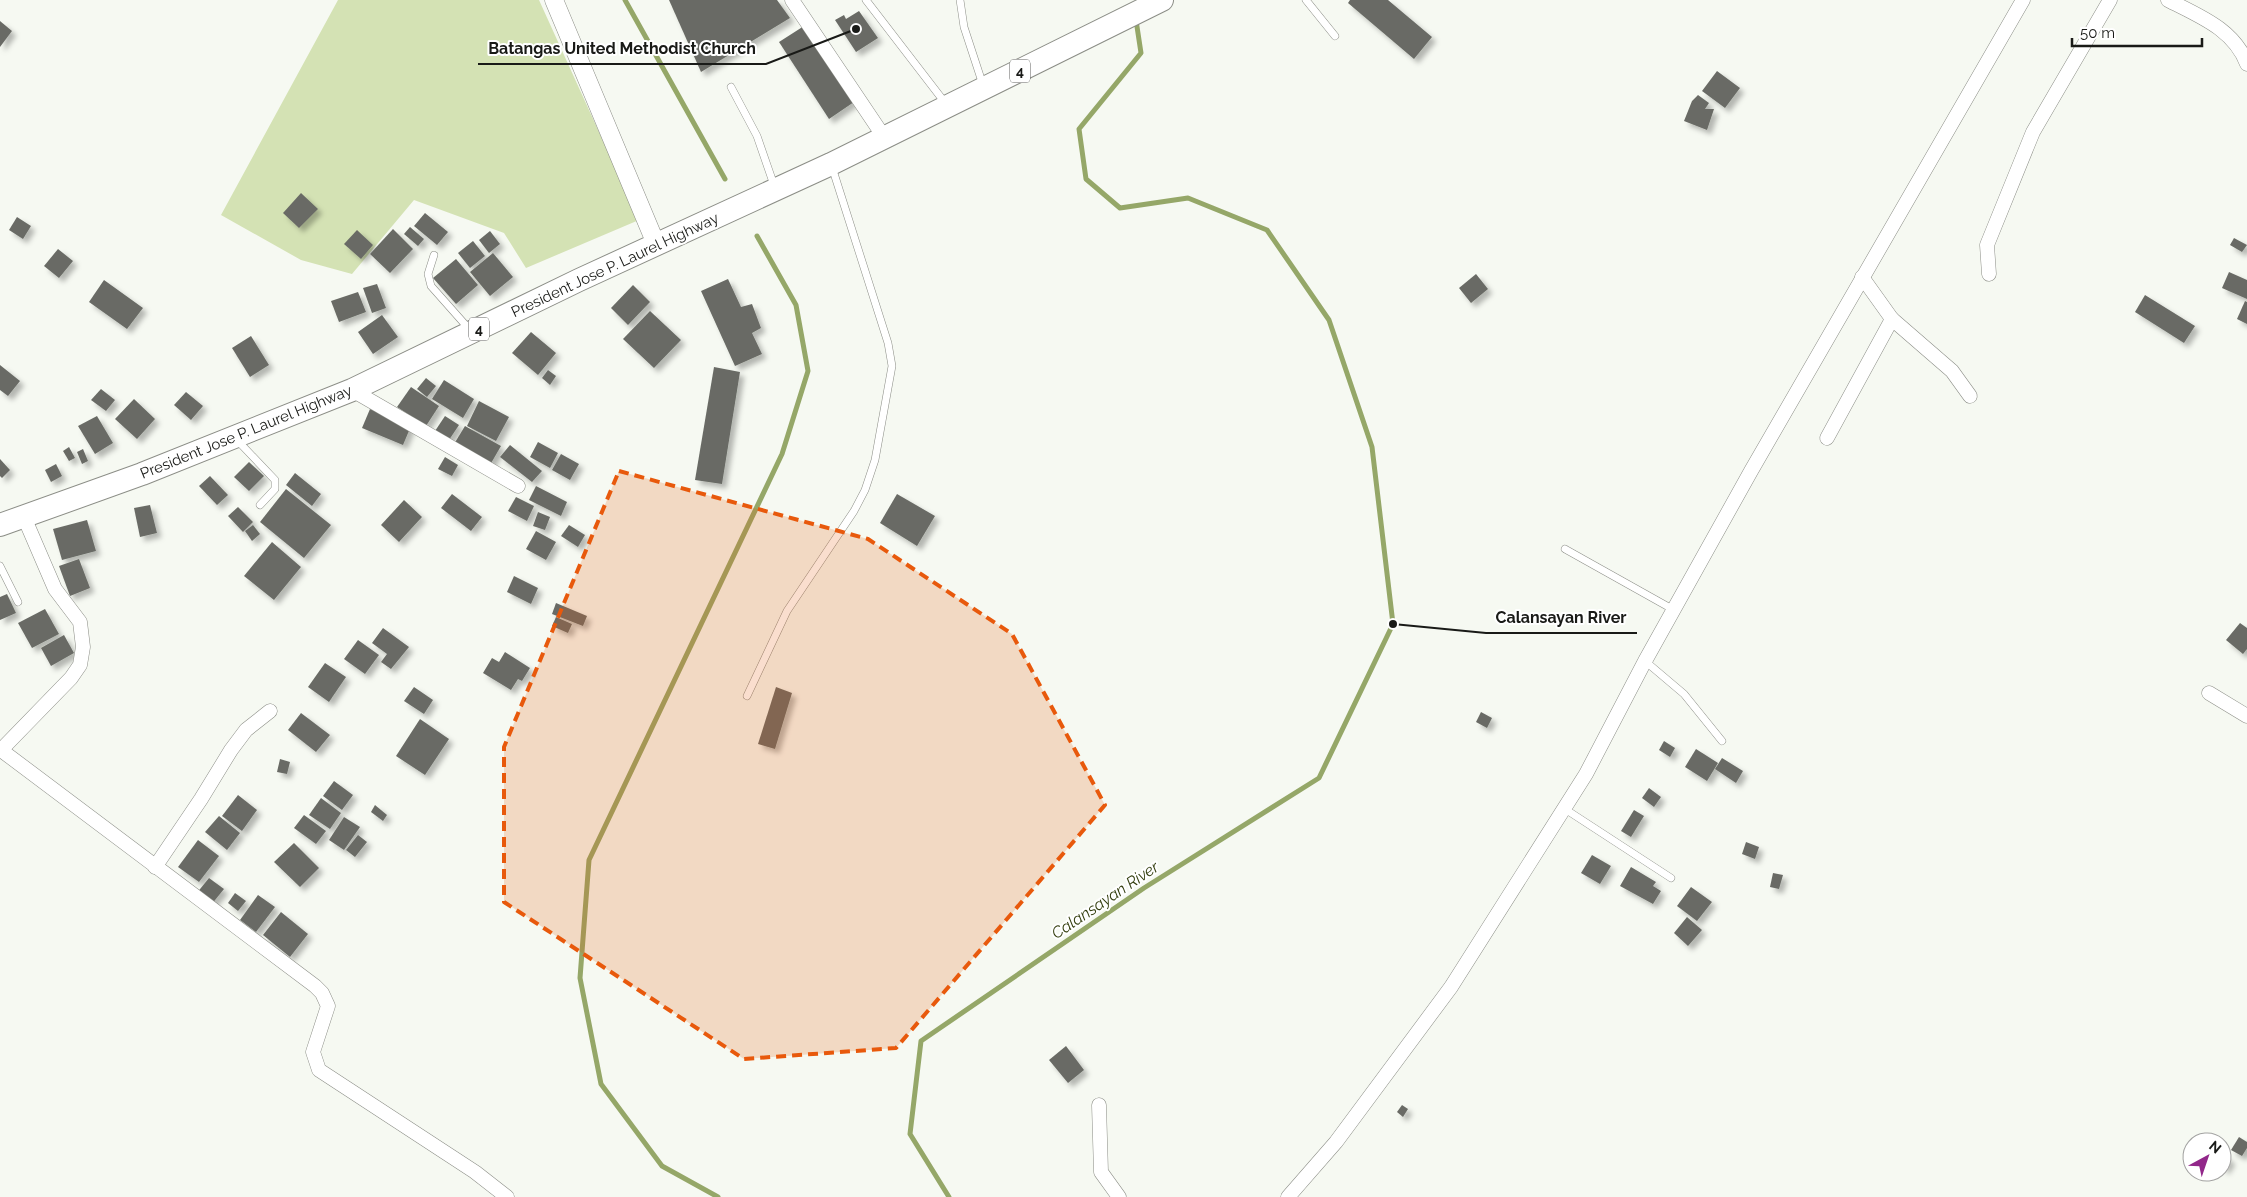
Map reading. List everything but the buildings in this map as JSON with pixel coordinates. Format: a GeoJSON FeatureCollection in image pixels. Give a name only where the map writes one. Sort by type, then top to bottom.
{"type":"FeatureCollection","features":[{"type":"Feature","properties":{"kind":"highway","name":"President Jose P. Laurel Highway"},"geometry":{"type":"LineString","coordinates":[[0,524],[24,517],[235,438],[352,390],[656,244],[831,164],[1162,0]]}},
{"type":"Feature","properties":{"kind":"street"},"geometry":{"type":"LineString","coordinates":[[554,0],[656,244]]}},
{"type":"Feature","properties":{"kind":"street"},"geometry":{"type":"LineString","coordinates":[[792,0],[884,137]]}},
{"type":"Feature","properties":{"kind":"street"},"geometry":{"type":"LineString","coordinates":[[1288,1197],[1336,1142],[1450,987],[1586,774],[1645,661],[1862,277],[2023,0]]}},
{"type":"Feature","properties":{"kind":"street"},"geometry":{"type":"LineString","coordinates":[[1989,274],[1987,244],[2033,132],[2110,0]]}},
{"type":"Feature","properties":{"kind":"street"},"geometry":{"type":"LineString","coordinates":[[2168,0],[2224,31],[2242,51],[2247,64]]}},
{"type":"Feature","properties":{"kind":"street"},"geometry":{"type":"LineString","coordinates":[[1862,277],[1892,319],[1952,371],[1970,396]]}},
{"type":"Feature","properties":{"kind":"street"},"geometry":{"type":"LineString","coordinates":[[1827,438],[1892,319]]}},
{"type":"Feature","properties":{"kind":"street"},"geometry":{"type":"LineString","coordinates":[[352,390],[518,486]]}},
{"type":"Feature","properties":{"kind":"street"},"geometry":{"type":"LineString","coordinates":[[24,517],[55,589],[80,622],[83,647],[80,665],[71,678],[0,751],[322,993],[328,1006],[313,1052],[319,1070],[475,1172],[507,1197]]}},
{"type":"Feature","properties":{"kind":"street"},"geometry":{"type":"LineString","coordinates":[[2209,693],[2247,716]]}},
{"type":"Feature","properties":{"kind":"street"},"geometry":{"type":"LineString","coordinates":[[155,867],[201,799],[230,750],[246,730],[270,711]]}},
{"type":"Feature","properties":{"kind":"street"},"geometry":{"type":"LineString","coordinates":[[1099,1105],[1101,1172],[1120,1197]]}},
{"type":"Feature","properties":{"kind":"lane"},"geometry":{"type":"LineString","coordinates":[[866,0],[947,106]]}},
{"type":"Feature","properties":{"kind":"lane"},"geometry":{"type":"LineString","coordinates":[[960,0],[964,27],[984,88]]}},
{"type":"Feature","properties":{"kind":"lane"},"geometry":{"type":"LineString","coordinates":[[1306,0],[1336,36]]}},
{"type":"Feature","properties":{"kind":"lane"},"geometry":{"type":"LineString","coordinates":[[731,87],[757,136],[776,190]]}},
{"type":"Feature","properties":{"kind":"lane"},"geometry":{"type":"LineString","coordinates":[[747,696],[784,616],[854,511],[865,490],[875,460],[892,366],[888,343],[831,164]]}},
{"type":"Feature","properties":{"kind":"lane"},"geometry":{"type":"LineString","coordinates":[[434,254],[428,274],[431,286],[472,332]]}},
{"type":"Feature","properties":{"kind":"lane"},"geometry":{"type":"LineString","coordinates":[[235,438],[275,480],[275,488],[260,505]]}},
{"type":"Feature","properties":{"kind":"lane"},"geometry":{"type":"LineString","coordinates":[[1565,548],[1674,610]]}},
{"type":"Feature","properties":{"kind":"lane"},"geometry":{"type":"LineString","coordinates":[[0,566],[18,602]]}},
{"type":"Feature","properties":{"kind":"lane"},"geometry":{"type":"LineString","coordinates":[[1645,661],[1684,694],[1722,741]]}},
{"type":"Feature","properties":{"kind":"lane"},"geometry":{"type":"LineString","coordinates":[[1564,809],[1671,878]]}},
{"type":"Feature","properties":{"kind":"highlighted area"},"geometry":{"type":"Polygon","coordinates":[[[619,471],[868,539],[1012,634],[1105,805],[896,1048],[744,1059],[504,902],[504,747],[619,471]]]}},
{"type":"Feature","properties":{"kind":"green space"},"geometry":{"type":"Polygon","coordinates":[[[338,0],[539,0],[639,220],[526,268],[504,233],[414,200],[352,274],[301,260],[221,215],[338,0]]]}},
{"type":"Feature","properties":{"kind":"waterway"},"geometry":{"type":"LineString","coordinates":[[625,0],[725,179]]}},
{"type":"Feature","properties":{"kind":"waterway","name":"Calansayan River"},"geometry":{"type":"LineString","coordinates":[[949,1197],[910,1134],[921,1041],[1144,888],[1319,778],[1393,624],[1372,447],[1329,320],[1267,230],[1188,198],[1120,208],[1086,179],[1079,129],[1141,53],[1136,20]]}},
{"type":"Feature","properties":{"kind":"waterway"},"geometry":{"type":"LineString","coordinates":[[718,1197],[662,1166],[601,1084],[580,978],[589,860],[782,454],[808,371],[796,305],[757,236]]}},
{"type":"Feature","properties":{"kind":"place","name":"Batangas United Methodist Church"},"geometry":{"type":"Point","coordinates":[856,29]}},
{"type":"Feature","properties":{"kind":"place","name":"Calansayan River"},"geometry":{"type":"Point","coordinates":[1393,624]}}]}
